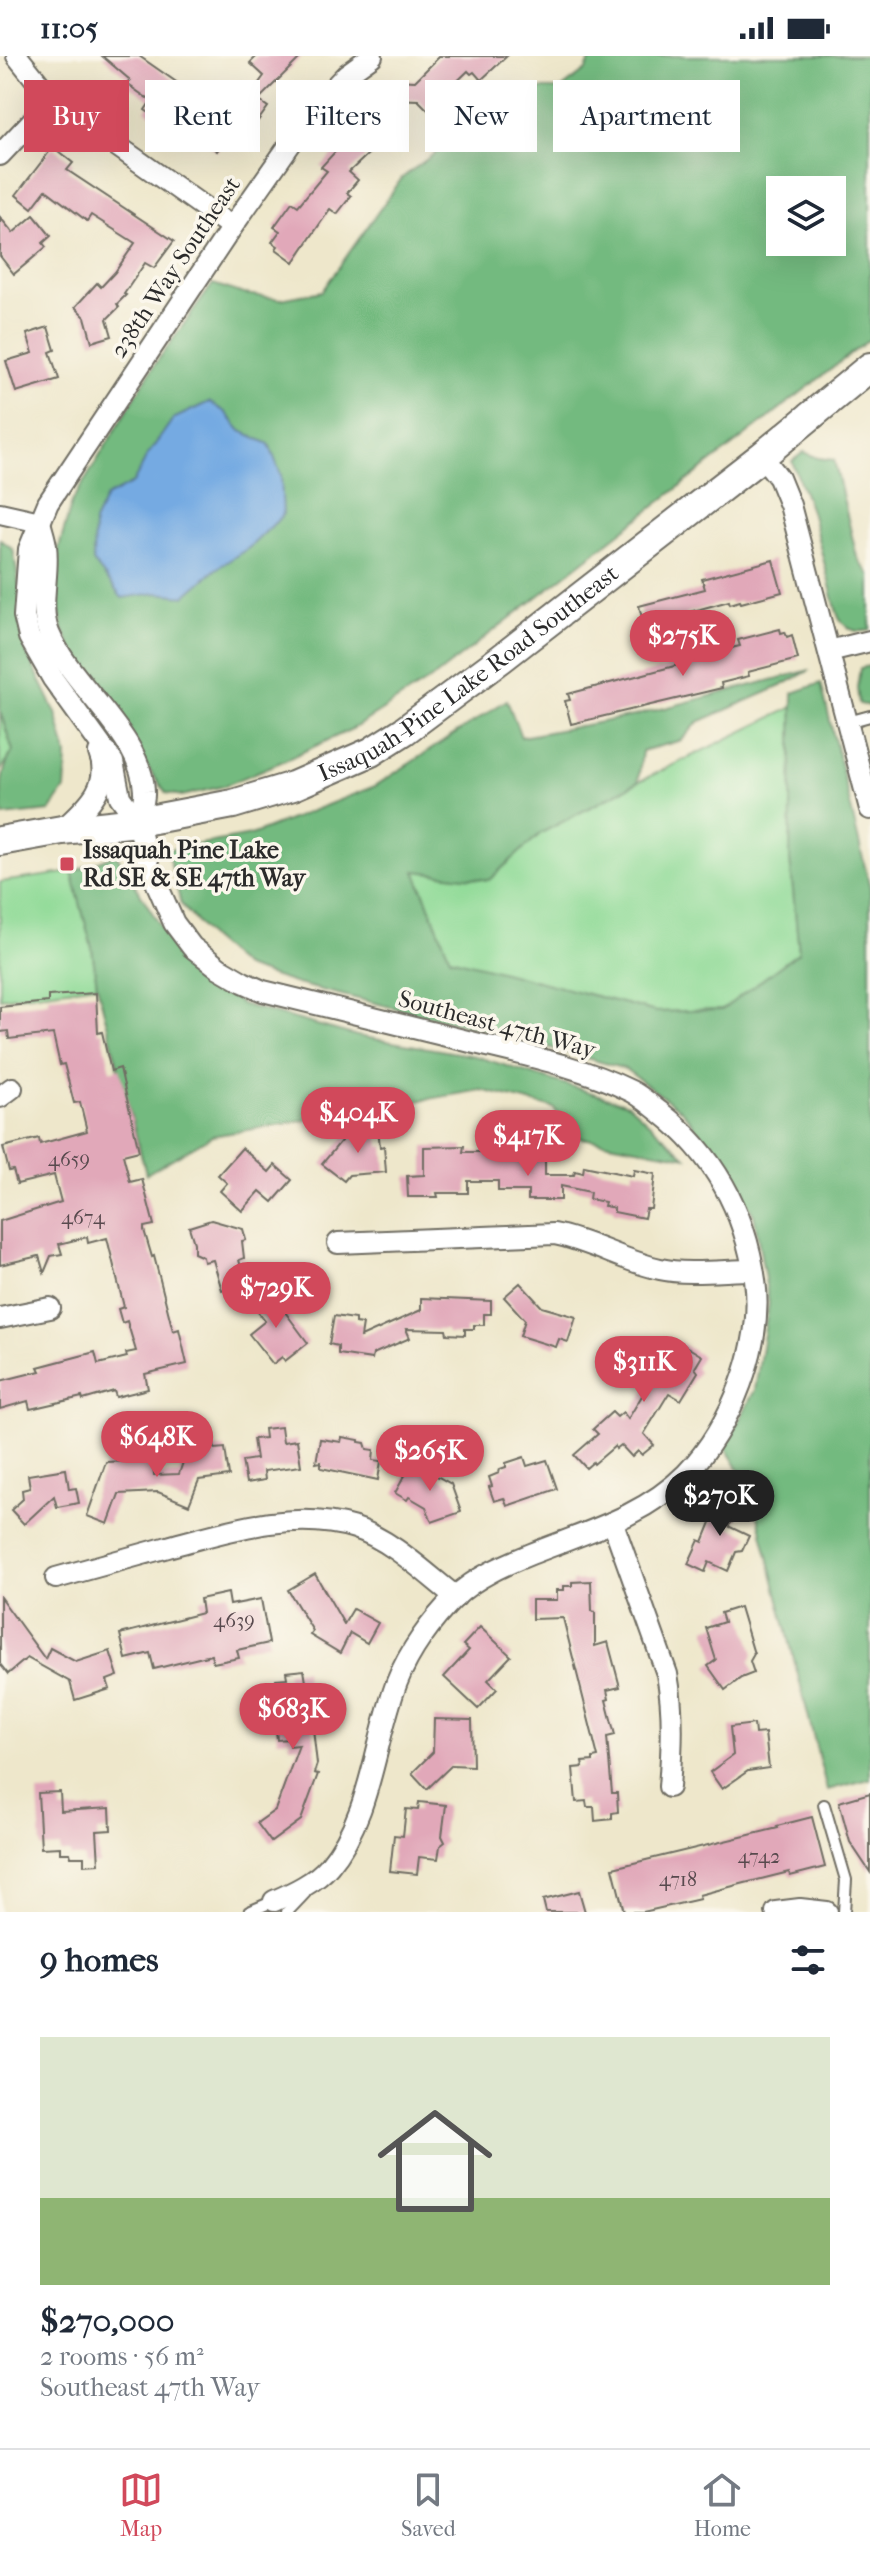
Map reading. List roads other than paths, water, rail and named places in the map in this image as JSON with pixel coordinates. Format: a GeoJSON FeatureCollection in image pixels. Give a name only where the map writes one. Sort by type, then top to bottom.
{"type":"FeatureCollection","features":[{"type":"Feature","properties":{"kind":"main road","name":"Issaquah-Pine Lake Road Southeast"},"geometry":{"type":"LineString","coordinates":[[0,841],[62,830],[138,822],[233,804],[278,791],[371,752],[502,658],[762,456],[870,367]]}},
{"type":"Feature","properties":{"kind":"street"},"geometry":{"type":"LineString","coordinates":[[17,56],[36,80]]}},
{"type":"Feature","properties":{"kind":"street","name":"238th Way Southeast"},"geometry":{"type":"LineString","coordinates":[[138,822],[120,797],[113,762],[53,679],[29,637],[24,616],[29,549],[48,503],[65,476],[232,227],[319,103],[347,74],[372,56]]}},
{"type":"Feature","properties":{"kind":"street"},"geometry":{"type":"LineString","coordinates":[[0,155],[24,130]]}},
{"type":"Feature","properties":{"kind":"street"},"geometry":{"type":"LineString","coordinates":[[126,152],[232,227]]}},
{"type":"Feature","properties":{"kind":"street"},"geometry":{"type":"LineString","coordinates":[[762,456],[779,478],[790,505],[870,809]]}},
{"type":"Feature","properties":{"kind":"street"},"geometry":{"type":"LineString","coordinates":[[0,513],[40,522],[47,548],[44,612],[49,633],[72,673],[135,756],[144,791],[138,822]]}},
{"type":"Feature","properties":{"kind":"street"},"geometry":{"type":"LineString","coordinates":[[829,651],[870,641]]}},
{"type":"Feature","properties":{"kind":"street","name":"238th Way Southeast"},"geometry":{"type":"LineString","coordinates":[[62,830],[97,794],[103,778],[102,760],[89,727]]}},
{"type":"Feature","properties":{"kind":"street","name":"Southeast 47th Way"},"geometry":{"type":"LineString","coordinates":[[138,822],[148,864],[174,923],[192,947],[243,982],[263,991],[578,1069],[635,1092],[675,1124],[724,1184],[737,1210],[758,1301],[755,1328],[733,1402],[715,1440],[685,1474],[636,1512],[508,1563],[481,1577],[456,1597],[430,1627],[397,1682],[360,1807],[344,1845],[327,1869],[295,1891],[280,1906]]}},
{"type":"Feature","properties":{"kind":"street"},"geometry":{"type":"LineString","coordinates":[[338,1243],[554,1234],[575,1238],[632,1262],[664,1270],[753,1270]]}},
{"type":"Feature","properties":{"kind":"street"},"geometry":{"type":"LineString","coordinates":[[0,1318],[50,1308]]}},
{"type":"Feature","properties":{"kind":"street"},"geometry":{"type":"LineString","coordinates":[[56,1578],[225,1532],[290,1521],[320,1521],[354,1528],[373,1536],[456,1597]]}},
{"type":"Feature","properties":{"kind":"street"},"geometry":{"type":"LineString","coordinates":[[613,1523],[667,1674],[672,1699],[673,1733],[669,1787]]}},
{"type":"Feature","properties":{"kind":"street"},"geometry":{"type":"LineString","coordinates":[[776,1912],[800,1909],[824,1911]]}},
{"type":"Feature","properties":{"kind":"lane"},"geometry":{"type":"LineString","coordinates":[[848,722],[870,716]]}},
{"type":"Feature","properties":{"kind":"lane"},"geometry":{"type":"LineString","coordinates":[[824,1805],[846,1880],[844,1912]]}},
{"type":"Feature","properties":{"kind":"lane"},"geometry":{"type":"LineString","coordinates":[[249,1912],[280,1906]]}},
{"type":"Feature","properties":{"kind":"water"},"geometry":{"type":"Polygon","coordinates":[[[209,402],[225,412],[241,431],[269,444],[281,475],[283,515],[250,547],[216,569],[185,596],[156,593],[122,598],[93,562],[94,522],[106,497],[133,483],[147,456],[173,419],[209,402]]]}},
{"type":"Feature","properties":{"kind":"place","name":"Issaquah Pine Lake Rd SE & SE 47th Way"},"geometry":{"type":"Point","coordinates":[67,864]}}]}
